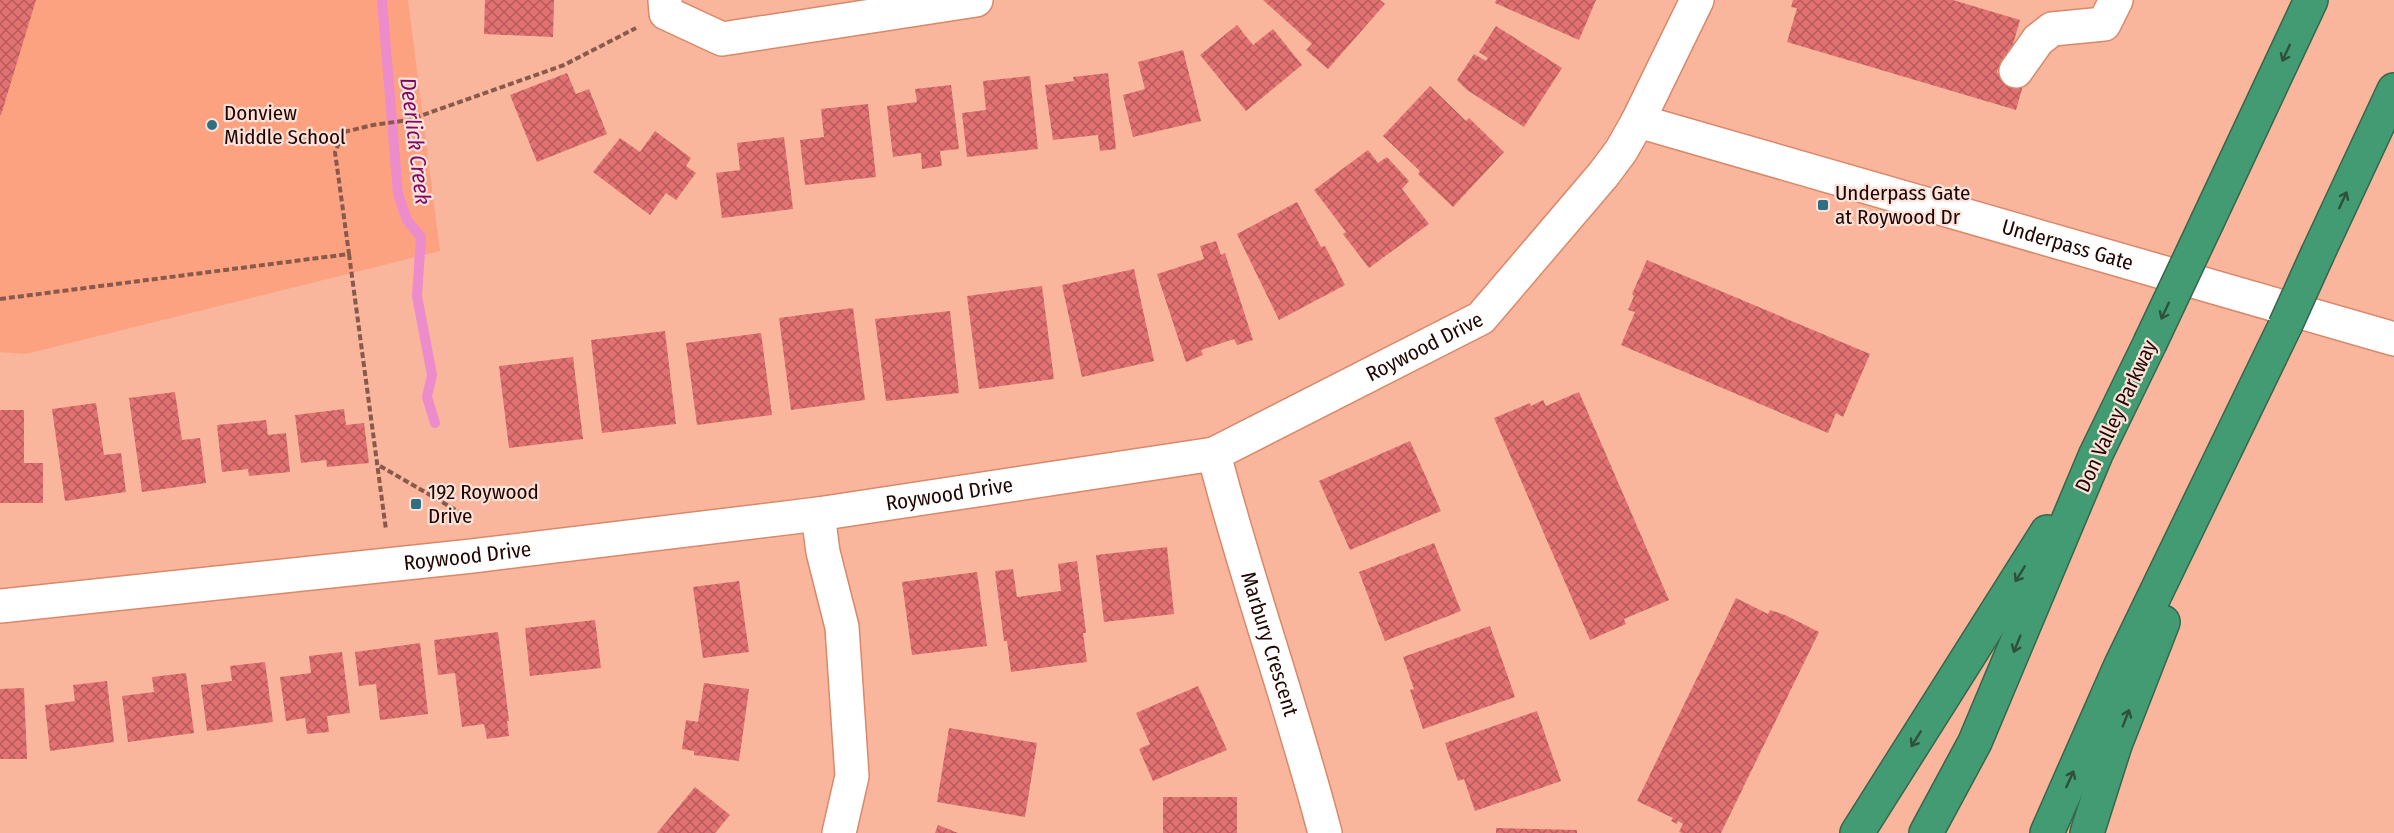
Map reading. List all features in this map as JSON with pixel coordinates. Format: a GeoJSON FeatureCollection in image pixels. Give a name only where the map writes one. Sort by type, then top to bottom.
{"type":"FeatureCollection","features":[{"type":"Feature","properties":{"kind":"highway","name":"Don Valley Parkway"},"geometry":{"type":"LineString","coordinates":[[1926,833],[1975,742],[2096,454],[2311,0]]}},
{"type":"Feature","properties":{"kind":"highway"},"geometry":{"type":"LineString","coordinates":[[2047,833],[2121,665],[2262,376],[2394,90]]}},
{"type":"Feature","properties":{"kind":"highway"},"geometry":{"type":"LineString","coordinates":[[2087,833],[2120,734],[2183,569],[2262,376]]}},
{"type":"Feature","properties":{"kind":"highway"},"geometry":{"type":"LineString","coordinates":[[1857,833],[2096,454]]}},
{"type":"Feature","properties":{"kind":"street"},"geometry":{"type":"LineString","coordinates":[[665,6],[722,39],[976,0]]}},
{"type":"Feature","properties":{"kind":"street","name":"Roywood Drive"},"geometry":{"type":"LineString","coordinates":[[0,606],[390,564],[818,514],[1214,454],[1480,318],[1603,176],[1621,151],[1697,0]]}},
{"type":"Feature","properties":{"kind":"street"},"geometry":{"type":"LineString","coordinates":[[2016,71],[2038,40],[2052,29],[2104,24],[2116,0]]}},
{"type":"Feature","properties":{"kind":"street","name":"Underpass Gate"},"geometry":{"type":"LineString","coordinates":[[1638,121],[2394,339]]}},
{"type":"Feature","properties":{"kind":"street","name":"Marbury Crescent"},"geometry":{"type":"LineString","coordinates":[[1214,454],[1229,515],[1304,751],[1325,833]]}},
{"type":"Feature","properties":{"kind":"street"},"geometry":{"type":"LineString","coordinates":[[818,514],[823,552],[842,627],[852,776],[839,833]]}},
{"type":"Feature","properties":{"kind":"path"},"geometry":{"type":"LineString","coordinates":[[390,564],[379,465],[335,152],[344,132],[409,120],[564,65],[665,6]]}},
{"type":"Feature","properties":{"kind":"path"},"geometry":{"type":"LineString","coordinates":[[0,299],[349,254]]}},
{"type":"Feature","properties":{"kind":"path"},"geometry":{"type":"LineString","coordinates":[[379,465],[461,513]]}},
{"type":"Feature","properties":{"kind":"shaded area","name":"Donview Middle School"},"geometry":{"type":"Polygon","coordinates":[[[0,0],[408,0],[440,251],[26,354],[0,352],[0,0]]]}},
{"type":"Feature","properties":{"kind":"building"},"geometry":{"type":"Polygon","coordinates":[[[0,0],[36,0],[1,115],[0,115],[0,0]]]}},
{"type":"Feature","properties":{"kind":"building"},"geometry":{"type":"Polygon","coordinates":[[[485,0],[554,0],[553,37],[484,34],[485,0]]]}},
{"type":"Feature","properties":{"kind":"building"},"geometry":{"type":"Polygon","coordinates":[[[1263,0],[1380,0],[1385,4],[1328,69],[1306,50],[1312,44],[1263,0]]]}},
{"type":"Feature","properties":{"kind":"building"},"geometry":{"type":"Polygon","coordinates":[[[1496,0],[1596,0],[1579,40],[1495,3],[1496,0]]]}},
{"type":"Feature","properties":{"kind":"building"},"geometry":{"type":"Polygon","coordinates":[[[1793,0],[1953,0],[2020,20],[2005,72],[1997,70],[1997,73],[2024,82],[2016,110],[1787,42],[1797,8],[1791,7],[1793,0]]]}},
{"type":"Feature","properties":{"kind":"building"},"geometry":{"type":"Polygon","coordinates":[[[1237,25],[1253,45],[1273,29],[1302,65],[1246,111],[1200,55],[1237,25]]]}},
{"type":"Feature","properties":{"kind":"building"},"geometry":{"type":"Polygon","coordinates":[[[1496,26],[1562,68],[1524,127],[1467,90],[1457,80],[1474,54],[1486,61],[1488,58],[1479,52],[1496,26]]]}},
{"type":"Feature","properties":{"kind":"building"},"geometry":{"type":"Polygon","coordinates":[[[1183,50],[1201,121],[1133,137],[1123,95],[1145,89],[1138,62],[1183,50]]]}},
{"type":"Feature","properties":{"kind":"building"},"geometry":{"type":"Polygon","coordinates":[[[567,73],[576,94],[589,89],[607,134],[537,162],[510,95],[567,73]]]}},
{"type":"Feature","properties":{"kind":"building"},"geometry":{"type":"Polygon","coordinates":[[[1108,73],[1116,149],[1100,151],[1098,135],[1053,140],[1045,85],[1074,81],[1073,77],[1108,73]]]}},
{"type":"Feature","properties":{"kind":"building"},"geometry":{"type":"Polygon","coordinates":[[[1030,76],[1038,149],[967,157],[962,113],[986,110],[983,81],[1030,76]]]}},
{"type":"Feature","properties":{"kind":"building"},"geometry":{"type":"Polygon","coordinates":[[[951,85],[959,149],[940,151],[942,166],[922,169],[921,153],[893,157],[887,106],[917,102],[915,89],[951,85]]]}},
{"type":"Feature","properties":{"kind":"building"},"geometry":{"type":"Polygon","coordinates":[[[1430,86],[1466,121],[1469,118],[1504,152],[1453,207],[1383,136],[1430,86]]]}},
{"type":"Feature","properties":{"kind":"building"},"geometry":{"type":"Polygon","coordinates":[[[868,104],[876,177],[805,185],[800,140],[824,137],[821,109],[868,104]]]}},
{"type":"Feature","properties":{"kind":"building"},"geometry":{"type":"Polygon","coordinates":[[[655,131],[691,158],[686,166],[696,173],[676,200],[666,193],[650,215],[593,172],[620,138],[640,152],[655,131]]]}},
{"type":"Feature","properties":{"kind":"building"},"geometry":{"type":"Polygon","coordinates":[[[784,137],[793,209],[722,218],[716,173],[740,170],[737,143],[784,137]]]}},
{"type":"Feature","properties":{"kind":"building"},"geometry":{"type":"Polygon","coordinates":[[[1368,150],[1378,163],[1387,157],[1409,181],[1402,189],[1429,224],[1369,268],[1343,234],[1346,232],[1314,190],[1368,150]]]}},
{"type":"Feature","properties":{"kind":"building"},"geometry":{"type":"Polygon","coordinates":[[[1297,202],[1321,247],[1325,246],[1345,285],[1279,320],[1237,234],[1297,202]]]}},
{"type":"Feature","properties":{"kind":"building"},"geometry":{"type":"Polygon","coordinates":[[[1216,241],[1221,255],[1225,253],[1253,340],[1237,345],[1234,339],[1201,350],[1203,355],[1186,362],[1157,274],[1204,259],[1200,246],[1216,241]]]}},
{"type":"Feature","properties":{"kind":"building"},"geometry":{"type":"Polygon","coordinates":[[[1647,260],[1870,354],[1843,417],[1836,413],[1828,433],[1621,345],[1635,312],[1628,310],[1634,296],[1632,294],[1647,260]]]}},
{"type":"Feature","properties":{"kind":"building"},"geometry":{"type":"Polygon","coordinates":[[[1134,269],[1154,361],[1082,377],[1062,285],[1134,269]]]}},
{"type":"Feature","properties":{"kind":"building"},"geometry":{"type":"Polygon","coordinates":[[[1042,286],[1054,379],[979,389],[967,296],[1042,286]]]}},
{"type":"Feature","properties":{"kind":"building"},"geometry":{"type":"Polygon","coordinates":[[[853,308],[865,400],[791,410],[779,318],[853,308]]]}},
{"type":"Feature","properties":{"kind":"building"},"geometry":{"type":"Polygon","coordinates":[[[950,311],[959,393],[886,401],[875,319],[950,311]]]}},
{"type":"Feature","properties":{"kind":"building"},"geometry":{"type":"Polygon","coordinates":[[[665,331],[676,424],[602,433],[591,340],[665,331]]]}},
{"type":"Feature","properties":{"kind":"building"},"geometry":{"type":"Polygon","coordinates":[[[761,333],[772,415],[697,425],[686,343],[761,333]]]}},
{"type":"Feature","properties":{"kind":"building"},"geometry":{"type":"Polygon","coordinates":[[[573,357],[583,439],[509,448],[499,366],[573,357]]]}},
{"type":"Feature","properties":{"kind":"building"},"geometry":{"type":"Polygon","coordinates":[[[175,392],[182,440],[200,438],[206,483],[142,492],[129,398],[175,392]]]}},
{"type":"Feature","properties":{"kind":"building"},"geometry":{"type":"Polygon","coordinates":[[[1579,392],[1669,600],[1624,619],[1626,624],[1590,640],[1494,418],[1530,403],[1531,406],[1543,400],[1546,406],[1579,392]]]}},
{"type":"Feature","properties":{"kind":"building"},"geometry":{"type":"Polygon","coordinates":[[[96,403],[104,455],[121,453],[126,492],[65,501],[52,409],[96,403]]]}},
{"type":"Feature","properties":{"kind":"building"},"geometry":{"type":"Polygon","coordinates":[[[344,409],[346,425],[364,423],[369,463],[327,467],[326,460],[301,463],[295,415],[344,409]]]}},
{"type":"Feature","properties":{"kind":"building"},"geometry":{"type":"Polygon","coordinates":[[[0,410],[24,410],[24,463],[43,463],[43,503],[0,503],[0,410]]]}},
{"type":"Feature","properties":{"kind":"building"},"geometry":{"type":"Polygon","coordinates":[[[266,420],[268,435],[286,433],[290,472],[249,476],[248,469],[222,472],[217,425],[266,420]]]}},
{"type":"Feature","properties":{"kind":"building"},"geometry":{"type":"Polygon","coordinates":[[[1410,441],[1441,511],[1350,550],[1319,481],[1410,441]]]}},
{"type":"Feature","properties":{"kind":"building"},"geometry":{"type":"Polygon","coordinates":[[[1434,543],[1461,611],[1385,641],[1359,572],[1434,543]]]}},
{"type":"Feature","properties":{"kind":"building"},"geometry":{"type":"Polygon","coordinates":[[[1167,547],[1174,614],[1104,622],[1096,555],[1167,547]]]}},
{"type":"Feature","properties":{"kind":"building"},"geometry":{"type":"Polygon","coordinates":[[[1077,561],[1086,633],[1083,633],[1087,662],[1011,672],[1007,641],[1004,641],[995,571],[1013,569],[1017,597],[1061,591],[1058,564],[1077,561]]]}},
{"type":"Feature","properties":{"kind":"building"},"geometry":{"type":"Polygon","coordinates":[[[977,572],[987,646],[912,655],[902,582],[977,572]]]}},
{"type":"Feature","properties":{"kind":"building"},"geometry":{"type":"Polygon","coordinates":[[[739,581],[749,652],[703,658],[693,587],[739,581]]]}},
{"type":"Feature","properties":{"kind":"building"},"geometry":{"type":"Polygon","coordinates":[[[1736,598],[1768,614],[1770,610],[1785,615],[1819,632],[1721,833],[1682,833],[1679,832],[1683,824],[1671,821],[1673,818],[1637,801],[1736,598]]]}},
{"type":"Feature","properties":{"kind":"building"},"geometry":{"type":"Polygon","coordinates":[[[595,620],[601,668],[530,676],[525,628],[595,620]]]}},
{"type":"Feature","properties":{"kind":"building"},"geometry":{"type":"Polygon","coordinates":[[[1490,626],[1515,697],[1423,729],[1410,690],[1414,689],[1403,657],[1490,626]]]}},
{"type":"Feature","properties":{"kind":"building"},"geometry":{"type":"Polygon","coordinates":[[[498,632],[509,736],[487,739],[484,724],[462,727],[455,673],[438,675],[434,640],[498,632]]]}},
{"type":"Feature","properties":{"kind":"building"},"geometry":{"type":"Polygon","coordinates":[[[420,643],[428,714],[380,720],[376,684],[359,686],[355,652],[420,643]]]}},
{"type":"Feature","properties":{"kind":"building"},"geometry":{"type":"Polygon","coordinates":[[[342,652],[350,713],[327,716],[329,732],[307,734],[305,718],[286,721],[280,677],[311,673],[309,656],[342,652]]]}},
{"type":"Feature","properties":{"kind":"building"},"geometry":{"type":"Polygon","coordinates":[[[265,662],[273,722],[207,731],[201,685],[232,681],[230,666],[265,662]]]}},
{"type":"Feature","properties":{"kind":"building"},"geometry":{"type":"Polygon","coordinates":[[[186,673],[194,733],[128,742],[122,696],[154,692],[152,677],[186,673]]]}},
{"type":"Feature","properties":{"kind":"building"},"geometry":{"type":"Polygon","coordinates":[[[107,681],[114,742],[50,751],[45,705],[75,701],[73,685],[107,681]]]}},
{"type":"Feature","properties":{"kind":"building"},"geometry":{"type":"Polygon","coordinates":[[[704,683],[749,689],[739,761],[694,755],[694,751],[682,749],[686,720],[698,722],[704,683]]]}},
{"type":"Feature","properties":{"kind":"building"},"geometry":{"type":"Polygon","coordinates":[[[1198,686],[1227,750],[1153,781],[1139,749],[1150,744],[1136,713],[1198,686]]]}},
{"type":"Feature","properties":{"kind":"building"},"geometry":{"type":"Polygon","coordinates":[[[24,688],[27,759],[0,759],[0,689],[24,688]]]}},
{"type":"Feature","properties":{"kind":"building"},"geometry":{"type":"Polygon","coordinates":[[[1537,711],[1561,781],[1475,811],[1464,779],[1458,781],[1445,743],[1537,711]]]}},
{"type":"Feature","properties":{"kind":"building"},"geometry":{"type":"Polygon","coordinates":[[[949,728],[1037,743],[1025,817],[937,802],[949,728]]]}},
{"type":"Feature","properties":{"kind":"building"},"geometry":{"type":"Polygon","coordinates":[[[695,787],[730,815],[715,833],[657,833],[695,787]]]}},
{"type":"Feature","properties":{"kind":"building"},"geometry":{"type":"Polygon","coordinates":[[[1163,797],[1237,797],[1237,833],[1163,833],[1163,797]]]}},
{"type":"Feature","properties":{"kind":"building"},"geometry":{"type":"Polygon","coordinates":[[[938,825],[958,833],[935,833],[938,825]]]}},
{"type":"Feature","properties":{"kind":"building"},"geometry":{"type":"Polygon","coordinates":[[[1496,828],[1577,830],[1577,833],[1496,833],[1496,828]]]}},
{"type":"Feature","properties":{"kind":"waterway","name":"Deerlick Creek"},"geometry":{"type":"LineString","coordinates":[[382,0],[398,194],[407,220],[421,237],[417,296],[432,375],[427,397],[435,423]]}},
{"type":"Feature","properties":{"kind":"place","name":"Donview Middle School"},"geometry":{"type":"Point","coordinates":[212,125]}},
{"type":"Feature","properties":{"kind":"place","name":"Underpass Gate at Roywood Dr"},"geometry":{"type":"Point","coordinates":[1823,205]}},
{"type":"Feature","properties":{"kind":"place","name":"192 Roywood Drive"},"geometry":{"type":"Point","coordinates":[416,504]}}]}
